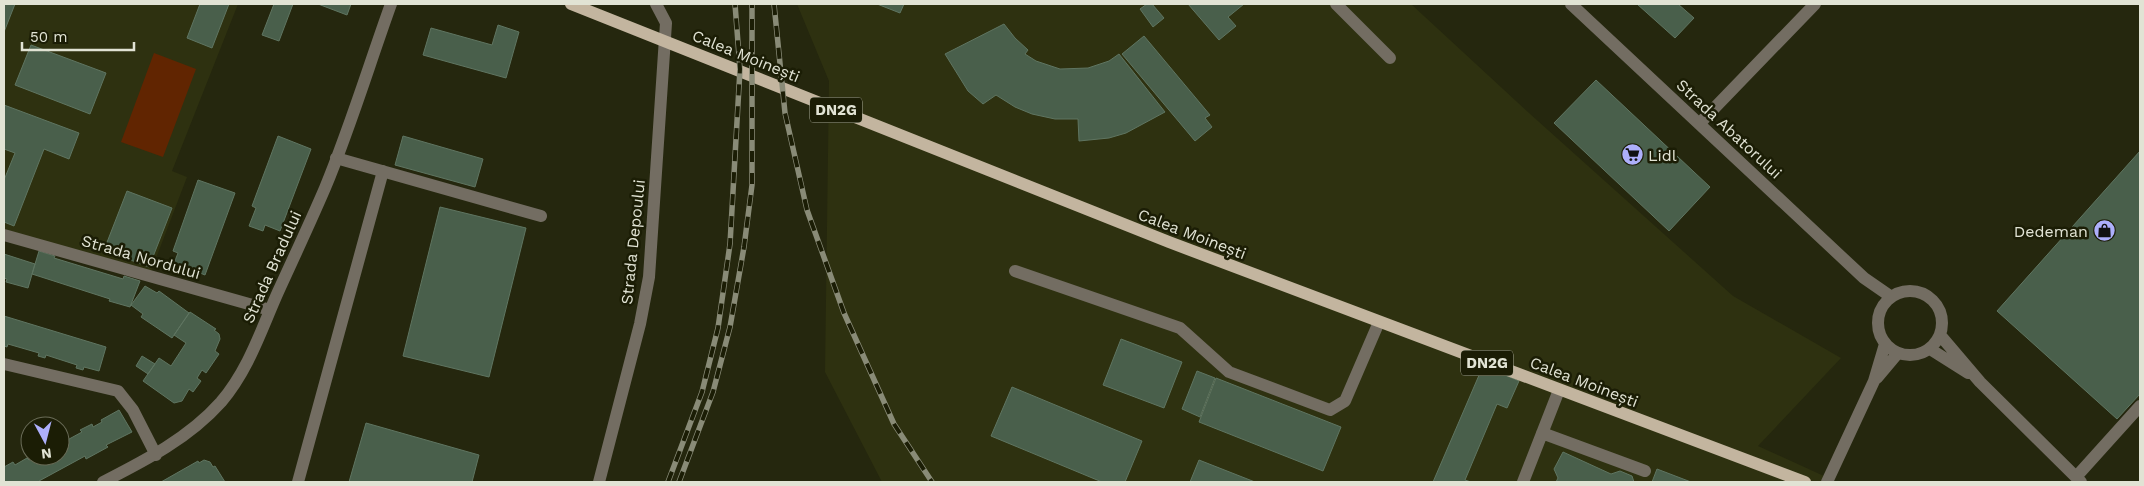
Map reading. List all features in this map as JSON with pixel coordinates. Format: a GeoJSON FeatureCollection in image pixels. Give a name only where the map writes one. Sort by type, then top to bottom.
{"type":"FeatureCollection","features":[{"type":"Feature","properties":{"kind":"main road","name":"Calea Moinești"},"geometry":{"type":"LineString","coordinates":[[571,4],[1101,216],[1805,482]]}},
{"type":"Feature","properties":{"kind":"street","name":"Strada Bradului"},"geometry":{"type":"LineString","coordinates":[[103,482],[156,455],[197,426],[221,402],[252,357],[270,310],[336,158],[391,4]]}},
{"type":"Feature","properties":{"kind":"street","name":"Strada Depoului"},"geometry":{"type":"LineString","coordinates":[[599,482],[640,324],[649,277],[666,22],[656,4]]}},
{"type":"Feature","properties":{"kind":"street"},"geometry":{"type":"LineString","coordinates":[[1336,4],[1390,58]]}},
{"type":"Feature","properties":{"kind":"street","name":"Strada Abatorului"},"geometry":{"type":"LineString","coordinates":[[1571,4],[1864,278],[1890,296]]}},
{"type":"Feature","properties":{"kind":"street"},"geometry":{"type":"LineString","coordinates":[[1699,124],[1816,4]]}},
{"type":"Feature","properties":{"kind":"street"},"geometry":{"type":"LineString","coordinates":[[336,158],[541,216]]}},
{"type":"Feature","properties":{"kind":"street"},"geometry":{"type":"LineString","coordinates":[[298,482],[383,171]]}},
{"type":"Feature","properties":{"kind":"street","name":"Strada Nordului"},"geometry":{"type":"LineString","coordinates":[[4,235],[270,310]]}},
{"type":"Feature","properties":{"kind":"street"},"geometry":{"type":"LineString","coordinates":[[1014,271],[1180,328],[1229,372],[1330,410],[1345,401],[1379,322]]}},
{"type":"Feature","properties":{"kind":"street","name":"Strada Abatorului"},"geometry":{"type":"LineString","coordinates":[[1864,278],[1881,307]]}},
{"type":"Feature","properties":{"kind":"street"},"geometry":{"type":"LineString","coordinates":[[1909,290],[1917,291],[1932,298],[1942,319],[1940,335],[1930,348],[1920,354],[1909,355],[1898,353],[1885,344],[1881,338],[1877,323],[1881,307],[1890,296],[1909,290]]}},
{"type":"Feature","properties":{"kind":"street"},"geometry":{"type":"LineString","coordinates":[[1940,335],[1980,382],[2079,480],[2140,406]]}},
{"type":"Feature","properties":{"kind":"street"},"geometry":{"type":"LineString","coordinates":[[1827,482],[1874,382],[1885,344]]}},
{"type":"Feature","properties":{"kind":"street"},"geometry":{"type":"LineString","coordinates":[[1930,348],[1980,382]]}},
{"type":"Feature","properties":{"kind":"street"},"geometry":{"type":"LineString","coordinates":[[1874,382],[1898,353]]}},
{"type":"Feature","properties":{"kind":"street"},"geometry":{"type":"LineString","coordinates":[[4,364],[118,391],[133,410],[156,455]]}},
{"type":"Feature","properties":{"kind":"street"},"geometry":{"type":"LineString","coordinates":[[1522,482],[1559,390]]}},
{"type":"Feature","properties":{"kind":"street"},"geometry":{"type":"LineString","coordinates":[[1542,433],[1645,471]]}},
{"type":"Feature","properties":{"kind":"shaded area"},"geometry":{"type":"Polygon","coordinates":[[[4,4],[238,4],[172,171],[187,177],[150,274],[4,229],[4,4]]]}},
{"type":"Feature","properties":{"kind":"shaded area"},"geometry":{"type":"Polygon","coordinates":[[[797,4],[1411,4],[1733,296],[1841,358],[1758,446],[1837,482],[882,482],[825,372],[829,81],[797,4]]]}},
{"type":"Feature","properties":{"kind":"shaded area"},"geometry":{"type":"Polygon","coordinates":[[[154,53],[196,69],[163,157],[121,142],[154,53]]]}},
{"type":"Feature","properties":{"kind":"building"},"geometry":{"type":"Polygon","coordinates":[[[4,4],[15,4],[4,32],[4,4]]]}},
{"type":"Feature","properties":{"kind":"building"},"geometry":{"type":"Polygon","coordinates":[[[200,4],[229,4],[212,48],[187,38],[200,4]]]}},
{"type":"Feature","properties":{"kind":"building"},"geometry":{"type":"Polygon","coordinates":[[[274,4],[293,4],[279,41],[262,35],[274,4]]]}},
{"type":"Feature","properties":{"kind":"building"},"geometry":{"type":"Polygon","coordinates":[[[318,4],[351,4],[347,15],[318,4]]]}},
{"type":"Feature","properties":{"kind":"building"},"geometry":{"type":"Polygon","coordinates":[[[877,4],[904,4],[900,13],[877,4]]]}},
{"type":"Feature","properties":{"kind":"building"},"geometry":{"type":"Polygon","coordinates":[[[1147,4],[1152,4],[1164,18],[1153,27],[1140,9],[1147,4]]]}},
{"type":"Feature","properties":{"kind":"building"},"geometry":{"type":"Polygon","coordinates":[[[1188,4],[1244,4],[1228,17],[1236,26],[1219,40],[1188,4]]]}},
{"type":"Feature","properties":{"kind":"building"},"geometry":{"type":"Polygon","coordinates":[[[1637,4],[1678,4],[1694,18],[1675,38],[1637,4]]]}},
{"type":"Feature","properties":{"kind":"building"},"geometry":{"type":"Polygon","coordinates":[[[1004,24],[1028,50],[1025,54],[1036,61],[1060,69],[1088,68],[1109,61],[1119,54],[1165,112],[1126,133],[1109,138],[1079,141],[1078,119],[1055,119],[1032,114],[1015,107],[996,95],[983,104],[968,91],[945,54],[1004,24]]]}},
{"type":"Feature","properties":{"kind":"building"},"geometry":{"type":"Polygon","coordinates":[[[498,25],[519,32],[506,78],[423,55],[431,28],[492,45],[498,25]]]}},
{"type":"Feature","properties":{"kind":"building"},"geometry":{"type":"Polygon","coordinates":[[[1144,36],[1210,115],[1205,118],[1212,127],[1195,141],[1122,54],[1144,36]]]}},
{"type":"Feature","properties":{"kind":"building"},"geometry":{"type":"Polygon","coordinates":[[[31,45],[106,73],[90,114],[15,85],[31,45]]]}},
{"type":"Feature","properties":{"kind":"building","name":"Lidl"},"geometry":{"type":"Polygon","coordinates":[[[1596,80],[1710,187],[1669,231],[1554,123],[1596,80]]]}},
{"type":"Feature","properties":{"kind":"building"},"geometry":{"type":"Polygon","coordinates":[[[4,105],[79,133],[69,159],[44,149],[14,226],[4,222],[4,180],[15,153],[4,149],[4,105]]]}},
{"type":"Feature","properties":{"kind":"building"},"geometry":{"type":"Polygon","coordinates":[[[278,136],[311,149],[280,231],[265,225],[263,231],[249,226],[256,208],[252,206],[278,136]]]}},
{"type":"Feature","properties":{"kind":"building"},"geometry":{"type":"Polygon","coordinates":[[[403,136],[483,159],[475,187],[395,165],[403,136]]]}},
{"type":"Feature","properties":{"kind":"building","name":"Dedeman"},"geometry":{"type":"Polygon","coordinates":[[[2140,151],[2140,394],[2117,419],[1997,311],[2140,151]]]}},
{"type":"Feature","properties":{"kind":"building"},"geometry":{"type":"Polygon","coordinates":[[[198,180],[235,193],[205,275],[190,269],[187,277],[171,271],[178,253],[173,251],[198,180]]]}},
{"type":"Feature","properties":{"kind":"building"},"geometry":{"type":"Polygon","coordinates":[[[127,191],[172,208],[149,267],[104,250],[127,191]]]}},
{"type":"Feature","properties":{"kind":"building"},"geometry":{"type":"Polygon","coordinates":[[[440,207],[526,228],[489,377],[403,356],[440,207]]]}},
{"type":"Feature","properties":{"kind":"building"},"geometry":{"type":"Polygon","coordinates":[[[39,251],[55,256],[54,258],[123,279],[124,276],[140,281],[130,307],[32,274],[39,251]]]}},
{"type":"Feature","properties":{"kind":"building"},"geometry":{"type":"Polygon","coordinates":[[[4,254],[35,264],[28,288],[6,282],[7,279],[4,278],[4,254]]]}},
{"type":"Feature","properties":{"kind":"building"},"geometry":{"type":"Polygon","coordinates":[[[145,286],[157,293],[159,291],[189,313],[172,338],[141,317],[143,314],[131,305],[145,286]]]}},
{"type":"Feature","properties":{"kind":"building"},"geometry":{"type":"Polygon","coordinates":[[[190,312],[216,329],[214,330],[219,334],[220,339],[215,351],[219,354],[206,373],[202,370],[197,378],[201,381],[193,392],[189,389],[182,401],[174,403],[143,381],[159,358],[171,366],[186,343],[174,335],[190,312]]]}},
{"type":"Feature","properties":{"kind":"building"},"geometry":{"type":"Polygon","coordinates":[[[4,316],[106,347],[99,371],[84,367],[83,370],[76,368],[77,365],[46,355],[45,358],[38,356],[39,353],[8,344],[7,347],[4,346],[4,316]]]}},
{"type":"Feature","properties":{"kind":"building"},"geometry":{"type":"Polygon","coordinates":[[[1121,339],[1182,362],[1164,408],[1103,385],[1121,339]]]}},
{"type":"Feature","properties":{"kind":"building"},"geometry":{"type":"Polygon","coordinates":[[[142,356],[155,364],[148,374],[136,366],[142,356]]]}},
{"type":"Feature","properties":{"kind":"building"},"geometry":{"type":"Polygon","coordinates":[[[1483,366],[1519,381],[1507,408],[1497,404],[1465,480],[1471,482],[1433,482],[1483,366]]]}},
{"type":"Feature","properties":{"kind":"building"},"geometry":{"type":"Polygon","coordinates":[[[1197,371],[1215,378],[1200,417],[1182,409],[1197,371]]]}},
{"type":"Feature","properties":{"kind":"building"},"geometry":{"type":"Polygon","coordinates":[[[1216,378],[1341,427],[1323,471],[1199,422],[1216,378]]]}},
{"type":"Feature","properties":{"kind":"building"},"geometry":{"type":"Polygon","coordinates":[[[1012,387],[1142,441],[1125,482],[1102,482],[991,436],[1012,387]]]}},
{"type":"Feature","properties":{"kind":"building"},"geometry":{"type":"Polygon","coordinates":[[[119,410],[132,432],[106,445],[108,447],[86,459],[85,456],[70,464],[70,439],[82,432],[80,430],[92,424],[93,427],[102,422],[101,420],[119,410]]]}},
{"type":"Feature","properties":{"kind":"building"},"geometry":{"type":"Polygon","coordinates":[[[366,423],[479,455],[472,482],[349,482],[366,423]]]}},
{"type":"Feature","properties":{"kind":"building"},"geometry":{"type":"Polygon","coordinates":[[[1563,452],[1611,474],[1620,471],[1632,476],[1634,482],[1556,482],[1558,478],[1554,469],[1563,452]]]}},
{"type":"Feature","properties":{"kind":"building"},"geometry":{"type":"Polygon","coordinates":[[[204,460],[210,462],[213,467],[215,466],[225,482],[161,482],[198,461],[199,463],[204,460]]]}},
{"type":"Feature","properties":{"kind":"building"},"geometry":{"type":"Polygon","coordinates":[[[1199,460],[1255,482],[1190,482],[1199,460]]]}},
{"type":"Feature","properties":{"kind":"building"},"geometry":{"type":"Polygon","coordinates":[[[13,462],[15,465],[20,462],[20,466],[67,466],[40,482],[4,482],[4,467],[13,462]]]}},
{"type":"Feature","properties":{"kind":"building"},"geometry":{"type":"Polygon","coordinates":[[[1657,469],[1691,482],[1652,482],[1657,469]]]}},
{"type":"Feature","properties":{"kind":"railway"},"geometry":{"type":"LineString","coordinates":[[668,482],[702,392],[718,328],[730,244],[740,69],[735,4]]}},
{"type":"Feature","properties":{"kind":"railway"},"geometry":{"type":"LineString","coordinates":[[679,482],[713,392],[730,327],[744,247],[752,185],[752,4]]}},
{"type":"Feature","properties":{"kind":"railway"},"geometry":{"type":"LineString","coordinates":[[774,4],[785,113],[807,210],[844,313],[894,424],[932,482]]}},
{"type":"Feature","properties":{"kind":"place","name":"Lidl"},"geometry":{"type":"Point","coordinates":[1632,155]}},
{"type":"Feature","properties":{"kind":"place","name":"Dedeman"},"geometry":{"type":"Point","coordinates":[2104,231]}}]}
